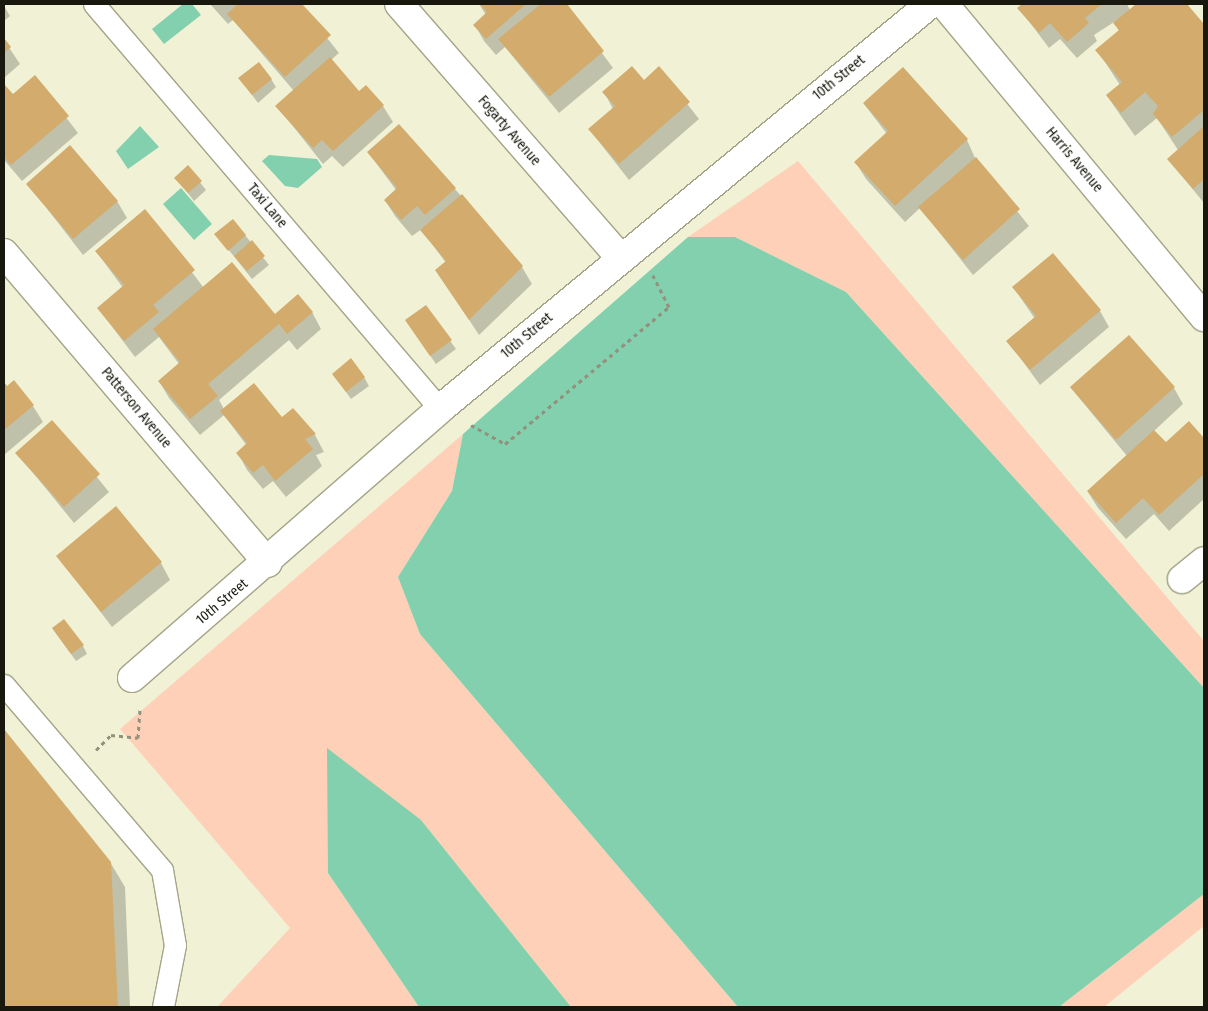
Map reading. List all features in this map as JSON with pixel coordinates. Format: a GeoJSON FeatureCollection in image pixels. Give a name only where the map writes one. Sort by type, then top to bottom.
{"type":"FeatureCollection","features":[{"type":"Feature","properties":{"kind":"street","name":"Fogarty Avenue"},"geometry":{"type":"LineString","coordinates":[[399,4],[620,257]]}},
{"type":"Feature","properties":{"kind":"street","name":"10th Street"},"geometry":{"type":"LineString","coordinates":[[132,678],[268,563],[440,409],[620,257],[930,4]]}},
{"type":"Feature","properties":{"kind":"street","name":"Harris Avenue"},"geometry":{"type":"LineString","coordinates":[[944,4],[1204,317]]}},
{"type":"Feature","properties":{"kind":"street","name":"Patterson Avenue"},"geometry":{"type":"LineString","coordinates":[[4,253],[268,563]]}},
{"type":"Feature","properties":{"kind":"street"},"geometry":{"type":"LineString","coordinates":[[1182,579],[1204,561]]}},
{"type":"Feature","properties":{"kind":"lane","name":"Taxi Lane"},"geometry":{"type":"LineString","coordinates":[[94,4],[440,409]]}},
{"type":"Feature","properties":{"kind":"lane"},"geometry":{"type":"LineString","coordinates":[[4,685],[162,870],[175,945],[163,1007]]}},
{"type":"Feature","properties":{"kind":"path"},"geometry":{"type":"LineString","coordinates":[[464,421],[505,444],[670,307],[649,266]]}},
{"type":"Feature","properties":{"kind":"path"},"geometry":{"type":"LineString","coordinates":[[76,770],[111,735],[138,738],[142,714],[131,689],[132,678]]}},
{"type":"Feature","properties":{"kind":"shaded area"},"geometry":{"type":"Polygon","coordinates":[[[183,4],[192,4],[201,15],[164,44],[152,29],[183,4]]]}},
{"type":"Feature","properties":{"kind":"shaded area"},"geometry":{"type":"Polygon","coordinates":[[[140,126],[159,147],[128,169],[116,151],[140,126]]]}},
{"type":"Feature","properties":{"kind":"shaded area"},"geometry":{"type":"Polygon","coordinates":[[[269,155],[317,159],[322,167],[298,188],[285,186],[262,161],[269,155]]]}},
{"type":"Feature","properties":{"kind":"shaded area"},"geometry":{"type":"Polygon","coordinates":[[[798,161],[1204,641],[1204,688],[846,292],[735,237],[688,237],[798,161]]]}},
{"type":"Feature","properties":{"kind":"shaded area"},"geometry":{"type":"Polygon","coordinates":[[[181,188],[212,224],[194,240],[163,204],[181,188]]]}},
{"type":"Feature","properties":{"kind":"shaded area"},"geometry":{"type":"Polygon","coordinates":[[[688,237],[735,237],[846,292],[1204,688],[1204,894],[1059,1007],[738,1007],[420,634],[398,577],[452,491],[463,434],[688,237]]]}},
{"type":"Feature","properties":{"kind":"shaded area"},"geometry":{"type":"Polygon","coordinates":[[[463,434],[452,491],[398,577],[420,634],[738,1007],[571,1007],[421,820],[328,873],[419,1007],[217,1007],[290,928],[120,729],[463,434]]]}},
{"type":"Feature","properties":{"kind":"shaded area"},"geometry":{"type":"Polygon","coordinates":[[[327,748],[421,820],[571,1007],[419,1007],[328,873],[327,748]]]}},
{"type":"Feature","properties":{"kind":"shaded area"},"geometry":{"type":"Polygon","coordinates":[[[1204,894],[1204,926],[1104,1007],[1059,1007],[1204,894]]]}},
{"type":"Feature","properties":{"kind":"building"},"geometry":{"type":"Polygon","coordinates":[[[238,4],[302,4],[331,35],[285,77],[227,14],[238,4]]]}},
{"type":"Feature","properties":{"kind":"building"},"geometry":{"type":"Polygon","coordinates":[[[480,4],[526,4],[486,39],[473,25],[487,12],[480,4]]]}},
{"type":"Feature","properties":{"kind":"building"},"geometry":{"type":"Polygon","coordinates":[[[541,4],[567,4],[604,51],[549,97],[498,39],[541,4]]]}},
{"type":"Feature","properties":{"kind":"building"},"geometry":{"type":"Polygon","coordinates":[[[1022,4],[1102,4],[1085,18],[1089,23],[1067,42],[1050,23],[1039,33],[1017,8],[1022,4]]]}},
{"type":"Feature","properties":{"kind":"building"},"geometry":{"type":"Polygon","coordinates":[[[1136,4],[1187,4],[1204,24],[1204,110],[1172,137],[1153,114],[1158,106],[1145,92],[1121,113],[1106,95],[1122,82],[1095,50],[1119,30],[1113,23],[1136,4]]]}},
{"type":"Feature","properties":{"kind":"building"},"geometry":{"type":"Polygon","coordinates":[[[4,38],[11,47],[4,53],[4,38]]]}},
{"type":"Feature","properties":{"kind":"building"},"geometry":{"type":"Polygon","coordinates":[[[330,57],[359,91],[366,85],[384,105],[333,151],[322,140],[313,148],[275,106],[330,57]]]}},
{"type":"Feature","properties":{"kind":"building"},"geometry":{"type":"Polygon","coordinates":[[[259,62],[272,79],[252,95],[238,78],[259,62]]]}},
{"type":"Feature","properties":{"kind":"building"},"geometry":{"type":"Polygon","coordinates":[[[632,66],[644,80],[659,66],[690,102],[619,164],[588,129],[615,106],[602,92],[632,66]]]}},
{"type":"Feature","properties":{"kind":"building"},"geometry":{"type":"Polygon","coordinates":[[[903,67],[968,139],[895,206],[854,162],[888,131],[863,103],[903,67]]]}},
{"type":"Feature","properties":{"kind":"building"},"geometry":{"type":"Polygon","coordinates":[[[35,75],[69,116],[11,165],[4,157],[4,84],[13,94],[35,75]]]}},
{"type":"Feature","properties":{"kind":"building"},"geometry":{"type":"Polygon","coordinates":[[[399,124],[456,188],[425,215],[417,206],[401,220],[384,200],[397,188],[367,152],[399,124]]]}},
{"type":"Feature","properties":{"kind":"building"},"geometry":{"type":"Polygon","coordinates":[[[1204,126],[1204,179],[1193,189],[1167,159],[1204,126]]]}},
{"type":"Feature","properties":{"kind":"building"},"geometry":{"type":"Polygon","coordinates":[[[70,145],[118,201],[73,239],[26,184],[70,145]]]}},
{"type":"Feature","properties":{"kind":"building"},"geometry":{"type":"Polygon","coordinates":[[[976,157],[1020,209],[963,260],[918,207],[976,157]]]}},
{"type":"Feature","properties":{"kind":"building"},"geometry":{"type":"Polygon","coordinates":[[[188,165],[202,181],[188,193],[174,178],[188,165]]]}},
{"type":"Feature","properties":{"kind":"building"},"geometry":{"type":"Polygon","coordinates":[[[462,194],[523,266],[469,320],[435,270],[446,261],[420,230],[462,194]]]}},
{"type":"Feature","properties":{"kind":"building"},"geometry":{"type":"Polygon","coordinates":[[[145,209],[195,270],[153,305],[159,312],[124,341],[97,308],[124,285],[95,251],[145,209]]]}},
{"type":"Feature","properties":{"kind":"building"},"geometry":{"type":"Polygon","coordinates":[[[233,219],[246,235],[228,251],[214,234],[233,219]]]}},
{"type":"Feature","properties":{"kind":"building"},"geometry":{"type":"Polygon","coordinates":[[[252,240],[265,256],[247,271],[234,256],[252,240]]]}},
{"type":"Feature","properties":{"kind":"building"},"geometry":{"type":"Polygon","coordinates":[[[1053,253],[1101,310],[1030,370],[1006,341],[1036,316],[1012,287],[1053,253]]]}},
{"type":"Feature","properties":{"kind":"building"},"geometry":{"type":"Polygon","coordinates":[[[232,262],[275,314],[298,294],[313,312],[287,334],[279,324],[208,384],[218,396],[190,419],[158,381],[180,362],[153,329],[232,262]]]}},
{"type":"Feature","properties":{"kind":"building"},"geometry":{"type":"Polygon","coordinates":[[[426,305],[452,340],[430,356],[405,320],[426,305]]]}},
{"type":"Feature","properties":{"kind":"building"},"geometry":{"type":"Polygon","coordinates":[[[1129,335],[1175,387],[1116,440],[1070,387],[1129,335]]]}},
{"type":"Feature","properties":{"kind":"building"},"geometry":{"type":"Polygon","coordinates":[[[351,358],[365,377],[346,392],[332,374],[351,358]]]}},
{"type":"Feature","properties":{"kind":"building"},"geometry":{"type":"Polygon","coordinates":[[[14,380],[34,405],[4,430],[4,382],[7,386],[14,380]]]}},
{"type":"Feature","properties":{"kind":"building"},"geometry":{"type":"Polygon","coordinates":[[[254,383],[282,417],[293,408],[316,434],[305,439],[313,449],[275,481],[263,465],[253,473],[236,453],[247,443],[220,411],[254,383]]]}},
{"type":"Feature","properties":{"kind":"building"},"geometry":{"type":"Polygon","coordinates":[[[52,420],[100,474],[64,507],[15,453],[52,420]]]}},
{"type":"Feature","properties":{"kind":"building"},"geometry":{"type":"Polygon","coordinates":[[[1189,421],[1204,438],[1204,474],[1159,515],[1143,498],[1116,523],[1087,491],[1154,430],[1166,442],[1189,421]]]}},
{"type":"Feature","properties":{"kind":"building"},"geometry":{"type":"Polygon","coordinates":[[[116,506],[162,562],[101,612],[56,556],[116,506]]]}},
{"type":"Feature","properties":{"kind":"building"},"geometry":{"type":"Polygon","coordinates":[[[64,619],[84,645],[71,654],[52,628],[64,619]]]}},
{"type":"Feature","properties":{"kind":"building"},"geometry":{"type":"Polygon","coordinates":[[[4,729],[111,862],[118,1007],[4,1007],[4,729]]]}}]}
